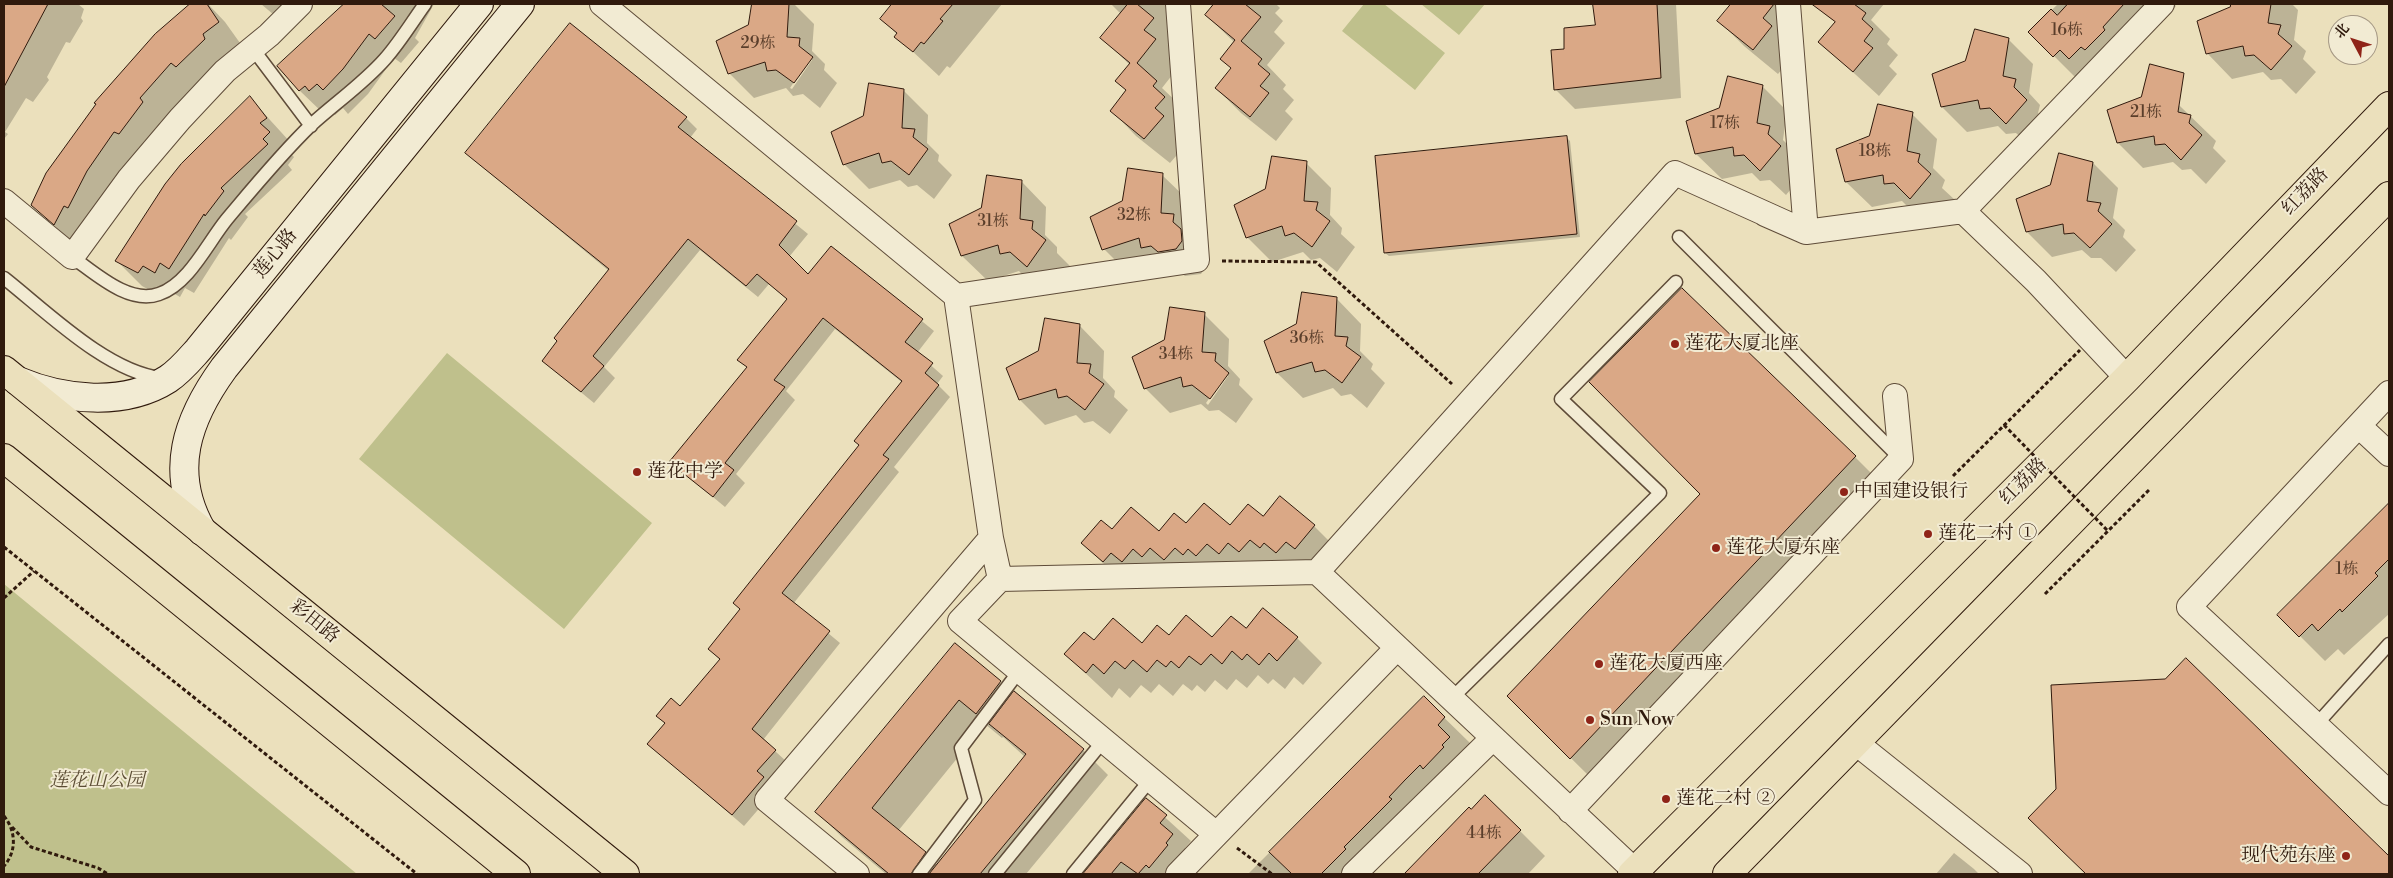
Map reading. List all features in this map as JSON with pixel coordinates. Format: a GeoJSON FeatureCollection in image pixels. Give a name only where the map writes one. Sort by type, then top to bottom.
{"type":"FeatureCollection","features":[{"type":"Feature","properties":{"kind":"main road","name":"莲心路"},"geometry":{"type":"LineString","coordinates":[[10,375],[41,390],[92,397],[127,395],[142,391],[168,379],[198,350],[479,4]]}},
{"type":"Feature","properties":{"kind":"main road","name":"莲心路"},"geometry":{"type":"LineString","coordinates":[[202,531],[191,505],[185,460],[189,432],[203,399],[224,368],[520,4]]}},
{"type":"Feature","properties":{"kind":"main road","name":"红荔路"},"geometry":{"type":"LineString","coordinates":[[1633,873],[2127,378],[2389,106]]}},
{"type":"Feature","properties":{"kind":"main road"},"geometry":{"type":"LineString","coordinates":[[1727,874],[2389,196]]}},
{"type":"Feature","properties":{"kind":"main road","name":"彩田路"},"geometry":{"type":"LineString","coordinates":[[10,375],[625,874]]}},
{"type":"Feature","properties":{"kind":"main road"},"geometry":{"type":"LineString","coordinates":[[4,458],[516,874]]}},
{"type":"Feature","properties":{"kind":"street"},"geometry":{"type":"LineString","coordinates":[[4,201],[72,257],[129,179],[180,119],[226,71],[253,49],[300,4]]}},
{"type":"Feature","properties":{"kind":"street"},"geometry":{"type":"LineString","coordinates":[[602,4],[956,296],[991,538],[1000,579]]}},
{"type":"Feature","properties":{"kind":"street"},"geometry":{"type":"LineString","coordinates":[[956,296],[1197,260],[1178,4]]}},
{"type":"Feature","properties":{"kind":"street"},"geometry":{"type":"LineString","coordinates":[[1788,4],[1806,232]]}},
{"type":"Feature","properties":{"kind":"street"},"geometry":{"type":"LineString","coordinates":[[1765,214],[1806,232],[1963,211],[2162,4]]}},
{"type":"Feature","properties":{"kind":"street"},"geometry":{"type":"LineString","coordinates":[[1318,572],[1675,173],[1806,232]]}},
{"type":"Feature","properties":{"kind":"street"},"geometry":{"type":"LineString","coordinates":[[1963,211],[2036,281],[2127,378]]}},
{"type":"Feature","properties":{"kind":"street"},"geometry":{"type":"LineString","coordinates":[[2389,393],[2190,607],[2389,793]]}},
{"type":"Feature","properties":{"kind":"street"},"geometry":{"type":"LineString","coordinates":[[1570,811],[1901,459],[1895,396]]}},
{"type":"Feature","properties":{"kind":"street"},"geometry":{"type":"LineString","coordinates":[[2359,426],[2389,454]]}},
{"type":"Feature","properties":{"kind":"street"},"geometry":{"type":"LineString","coordinates":[[857,874],[767,800],[991,538]]}},
{"type":"Feature","properties":{"kind":"street"},"geometry":{"type":"LineString","coordinates":[[1216,834],[960,621],[1000,579],[1318,572],[1633,873]]}},
{"type":"Feature","properties":{"kind":"street"},"geometry":{"type":"LineString","coordinates":[[1178,874],[1398,648]]}},
{"type":"Feature","properties":{"kind":"street"},"geometry":{"type":"LineString","coordinates":[[1354,874],[1493,738]]}},
{"type":"Feature","properties":{"kind":"street"},"geometry":{"type":"LineString","coordinates":[[1856,743],[2020,874]]}},
{"type":"Feature","properties":{"kind":"lane"},"geometry":{"type":"LineString","coordinates":[[72,257],[112,284],[138,296],[159,295],[174,286],[198,260],[238,206],[311,126],[385,60],[425,4]]}},
{"type":"Feature","properties":{"kind":"lane"},"geometry":{"type":"LineString","coordinates":[[253,49],[311,126]]}},
{"type":"Feature","properties":{"kind":"lane"},"geometry":{"type":"LineString","coordinates":[[1679,237],[1901,459]]}},
{"type":"Feature","properties":{"kind":"lane"},"geometry":{"type":"LineString","coordinates":[[4,278],[118,366],[135,373],[168,379]]}},
{"type":"Feature","properties":{"kind":"lane"},"geometry":{"type":"LineString","coordinates":[[1451,699],[1660,493],[1561,398],[1676,282]]}},
{"type":"Feature","properties":{"kind":"lane"},"geometry":{"type":"LineString","coordinates":[[2316,725],[2389,644]]}},
{"type":"Feature","properties":{"kind":"lane"},"geometry":{"type":"LineString","coordinates":[[919,874],[975,800],[961,748],[1020,670]]}},
{"type":"Feature","properties":{"kind":"lane"},"geometry":{"type":"LineString","coordinates":[[995,874],[1104,740]]}},
{"type":"Feature","properties":{"kind":"lane"},"geometry":{"type":"LineString","coordinates":[[1073,874],[1151,779]]}},
{"type":"Feature","properties":{"kind":"path"},"geometry":{"type":"LineString","coordinates":[[1197,260],[1316,262],[1471,401]]}},
{"type":"Feature","properties":{"kind":"path"},"geometry":{"type":"LineString","coordinates":[[1954,476],[2080,350]]}},
{"type":"Feature","properties":{"kind":"path"},"geometry":{"type":"LineString","coordinates":[[2004,426],[2108,531]]}},
{"type":"Feature","properties":{"kind":"path"},"geometry":{"type":"LineString","coordinates":[[2045,594],[2150,490]]}},
{"type":"Feature","properties":{"kind":"path"},"geometry":{"type":"LineString","coordinates":[[4,547],[417,874]]}},
{"type":"Feature","properties":{"kind":"path"},"geometry":{"type":"LineString","coordinates":[[4,598],[34,571]]}},
{"type":"Feature","properties":{"kind":"path"},"geometry":{"type":"LineString","coordinates":[[4,816],[31,847],[98,868],[108,874]]}},
{"type":"Feature","properties":{"kind":"path"},"geometry":{"type":"LineString","coordinates":[[4,866],[13,850],[12,827]]}},
{"type":"Feature","properties":{"kind":"path"},"geometry":{"type":"LineString","coordinates":[[1216,834],[1272,874]]}},
{"type":"Feature","properties":{"kind":"green space"},"geometry":{"type":"Polygon","coordinates":[[[1364,4],[1384,4],[1445,53],[1415,90],[1342,31],[1364,4]]]}},
{"type":"Feature","properties":{"kind":"green space"},"geometry":{"type":"Polygon","coordinates":[[[1421,4],[1485,4],[1459,35],[1421,4]]]}},
{"type":"Feature","properties":{"kind":"green space"},"geometry":{"type":"Polygon","coordinates":[[[447,353],[652,523],[564,629],[359,459],[447,353]]]}},
{"type":"Feature","properties":{"kind":"green space","name":"莲花山公园"},"geometry":{"type":"Polygon","coordinates":[[[4,584],[357,874],[4,874],[4,584]]]}},
{"type":"Feature","properties":{"kind":"building"},"geometry":{"type":"Polygon","coordinates":[[[4,4],[48,4],[4,87],[4,4]]]}},
{"type":"Feature","properties":{"kind":"building"},"geometry":{"type":"Polygon","coordinates":[[[190,4],[207,4],[219,22],[203,34],[205,39],[176,67],[171,63],[140,98],[143,102],[119,134],[114,132],[87,171],[68,208],[64,206],[54,225],[31,205],[46,173],[96,104],[94,103],[155,34],[190,4]]]}},
{"type":"Feature","properties":{"kind":"building"},"geometry":{"type":"Polygon","coordinates":[[[344,4],[381,4],[395,16],[375,39],[369,34],[343,69],[323,90],[317,84],[309,91],[305,86],[299,91],[277,66],[344,4]]]}},
{"type":"Feature","properties":{"kind":"building"},"geometry":{"type":"Polygon","coordinates":[[[752,4],[789,4],[787,37],[800,38],[799,46],[813,57],[794,83],[776,70],[767,71],[765,62],[728,74],[716,41],[748,25],[752,4]]]}},
{"type":"Feature","properties":{"kind":"building"},"geometry":{"type":"Polygon","coordinates":[[[892,4],[953,4],[940,19],[943,21],[924,44],[921,42],[913,52],[894,37],[897,33],[880,19],[892,4]]]}},
{"type":"Feature","properties":{"kind":"building"},"geometry":{"type":"Polygon","coordinates":[[[1128,4],[1137,4],[1154,18],[1144,30],[1156,39],[1137,63],[1157,81],[1153,86],[1165,97],[1155,108],[1164,116],[1144,139],[1110,111],[1126,90],[1115,81],[1130,63],[1100,38],[1128,4]]]}},
{"type":"Feature","properties":{"kind":"building"},"geometry":{"type":"Polygon","coordinates":[[[1214,4],[1245,4],[1261,17],[1241,41],[1262,59],[1258,64],[1270,74],[1260,86],[1269,93],[1250,117],[1215,88],[1231,68],[1220,59],[1235,40],[1205,15],[1214,4]]]}},
{"type":"Feature","properties":{"kind":"building"},"geometry":{"type":"Polygon","coordinates":[[[1593,4],[1657,4],[1661,78],[1554,90],[1551,50],[1564,49],[1564,28],[1595,25],[1593,4]]]}},
{"type":"Feature","properties":{"kind":"building"},"geometry":{"type":"Polygon","coordinates":[[[1731,4],[1774,4],[1763,18],[1772,26],[1753,50],[1717,21],[1731,4]]]}},
{"type":"Feature","properties":{"kind":"building"},"geometry":{"type":"Polygon","coordinates":[[[1812,4],[1854,4],[1866,13],[1862,19],[1873,29],[1864,41],[1873,48],[1853,72],[1818,42],[1835,22],[1812,4]]]}},
{"type":"Feature","properties":{"kind":"building"},"geometry":{"type":"Polygon","coordinates":[[[2068,4],[2124,4],[2103,27],[2105,30],[2085,50],[2081,47],[2069,59],[2060,50],[2053,57],[2028,32],[2051,9],[2057,15],[2068,4]]]}},
{"type":"Feature","properties":{"kind":"building"},"geometry":{"type":"Polygon","coordinates":[[[2231,4],[2271,4],[2268,23],[2281,25],[2278,34],[2292,46],[2271,70],[2254,55],[2245,56],[2243,46],[2206,54],[2197,21],[2230,7],[2231,4]]]}},
{"type":"Feature","properties":{"kind":"building"},"geometry":{"type":"Polygon","coordinates":[[[570,23],[687,117],[678,127],[797,221],[779,245],[808,274],[831,246],[923,319],[905,342],[933,363],[925,373],[939,385],[883,455],[889,459],[782,593],[830,631],[752,729],[776,750],[757,771],[764,777],[732,815],[647,744],[665,723],[656,716],[671,698],[680,706],[720,659],[708,649],[740,609],[733,603],[859,445],[854,441],[902,381],[823,318],[774,380],[785,387],[725,463],[734,470],[713,497],[669,462],[747,367],[737,360],[787,299],[757,274],[746,286],[688,239],[593,356],[604,366],[581,392],[542,361],[557,341],[554,338],[609,269],[465,153],[570,23]]]}},
{"type":"Feature","properties":{"kind":"building"},"geometry":{"type":"Polygon","coordinates":[[[1975,29],[2009,38],[2003,76],[2016,79],[2014,87],[2027,100],[2006,124],[1990,108],[1980,109],[1978,100],[1941,107],[1932,74],[1965,61],[1975,29]]]}},
{"type":"Feature","properties":{"kind":"building"},"geometry":{"type":"Polygon","coordinates":[[[2150,64],[2184,73],[2178,112],[2191,115],[2189,123],[2202,135],[2181,160],[2165,144],[2155,145],[2154,136],[2117,143],[2107,110],[2141,97],[2150,64]]]}},
{"type":"Feature","properties":{"kind":"building"},"geometry":{"type":"Polygon","coordinates":[[[1728,76],[1763,85],[1757,123],[1770,126],[1768,134],[1781,146],[1760,171],[1744,155],[1734,156],[1733,147],[1695,154],[1686,121],[1719,108],[1728,76]]]}},
{"type":"Feature","properties":{"kind":"building"},"geometry":{"type":"Polygon","coordinates":[[[869,83],[904,89],[902,128],[915,129],[913,137],[928,149],[909,175],[891,161],[882,163],[879,153],[843,165],[831,132],[863,116],[869,83]]]}},
{"type":"Feature","properties":{"kind":"building"},"geometry":{"type":"Polygon","coordinates":[[[250,96],[267,118],[260,123],[270,132],[263,139],[268,144],[221,188],[224,191],[205,216],[204,214],[169,269],[160,263],[155,273],[143,266],[138,273],[115,261],[165,184],[181,164],[250,96]]]}},
{"type":"Feature","properties":{"kind":"building"},"geometry":{"type":"Polygon","coordinates":[[[1878,104],[1913,112],[1907,151],[1920,154],[1918,162],[1931,174],[1910,199],[1894,183],[1884,184],[1883,175],[1845,182],[1836,149],[1869,136],[1878,104]]]}},
{"type":"Feature","properties":{"kind":"building"},"geometry":{"type":"Polygon","coordinates":[[[1567,136],[1577,234],[1384,253],[1375,156],[1567,136]]]}},
{"type":"Feature","properties":{"kind":"building"},"geometry":{"type":"Polygon","coordinates":[[[2059,153],[2093,162],[2087,201],[2101,203],[2098,211],[2112,224],[2090,248],[2074,233],[2064,234],[2063,224],[2026,232],[2016,199],[2050,185],[2059,153]]]}},
{"type":"Feature","properties":{"kind":"building"},"geometry":{"type":"Polygon","coordinates":[[[1272,156],[1307,161],[1304,201],[1318,202],[1316,210],[1330,221],[1312,247],[1294,233],[1285,236],[1282,226],[1246,238],[1234,205],[1265,189],[1272,156]]]}},
{"type":"Feature","properties":{"kind":"building"},"geometry":{"type":"Polygon","coordinates":[[[1128,168],[1163,173],[1161,213],[1174,214],[1173,222],[1181,229],[1182,241],[1176,249],[1158,252],[1151,246],[1141,248],[1139,238],[1102,250],[1090,217],[1122,201],[1128,168]]]}},
{"type":"Feature","properties":{"kind":"building"},"geometry":{"type":"Polygon","coordinates":[[[987,175],[1022,180],[1020,219],[1033,221],[1032,229],[1046,240],[1027,267],[1010,252],[1000,254],[998,245],[961,256],[949,224],[981,208],[987,175]]]}},
{"type":"Feature","properties":{"kind":"building"},"geometry":{"type":"Polygon","coordinates":[[[1682,288],[1856,456],[1570,759],[1507,696],[1700,494],[1589,382],[1682,288]]]}},
{"type":"Feature","properties":{"kind":"building"},"geometry":{"type":"Polygon","coordinates":[[[1302,292],[1337,297],[1335,336],[1348,337],[1346,346],[1361,357],[1342,383],[1325,370],[1315,372],[1312,362],[1276,373],[1264,341],[1296,324],[1302,292]]]}},
{"type":"Feature","properties":{"kind":"building"},"geometry":{"type":"Polygon","coordinates":[[[1170,307],[1205,312],[1202,352],[1216,353],[1215,361],[1229,373],[1210,399],[1192,385],[1183,387],[1181,377],[1144,389],[1132,357],[1164,340],[1170,307]]]}},
{"type":"Feature","properties":{"kind":"building"},"geometry":{"type":"Polygon","coordinates":[[[1045,318],[1080,324],[1077,363],[1091,364],[1089,373],[1104,384],[1085,410],[1067,396],[1058,398],[1056,389],[1019,400],[1006,368],[1038,351],[1045,318]]]}},
{"type":"Feature","properties":{"kind":"building"},"geometry":{"type":"Polygon","coordinates":[[[1280,496],[1315,525],[1295,549],[1286,542],[1276,553],[1264,543],[1260,548],[1250,540],[1239,552],[1228,543],[1219,554],[1207,544],[1196,556],[1188,549],[1183,555],[1175,548],[1164,560],[1150,548],[1142,557],[1133,549],[1122,562],[1111,553],[1103,562],[1081,543],[1101,520],[1112,529],[1131,507],[1159,531],[1174,513],[1186,523],[1204,503],[1230,525],[1248,504],[1263,516],[1280,496]]]}},
{"type":"Feature","properties":{"kind":"building"},"geometry":{"type":"Polygon","coordinates":[[[2389,503],[2389,559],[2375,573],[2378,576],[2342,612],[2340,609],[2318,631],[2312,624],[2299,637],[2277,615],[2389,503]]]}},
{"type":"Feature","properties":{"kind":"building"},"geometry":{"type":"Polygon","coordinates":[[[1263,608],[1298,637],[1277,661],[1269,653],[1259,665],[1247,654],[1242,660],[1232,651],[1222,664],[1211,654],[1201,665],[1189,656],[1179,668],[1171,661],[1166,667],[1157,660],[1147,672],[1133,660],[1125,669],[1115,661],[1104,674],[1093,664],[1086,673],[1064,654],[1084,632],[1094,640],[1113,618],[1142,643],[1157,625],[1169,635],[1186,615],[1212,637],[1231,616],[1246,628],[1263,608]]]}},
{"type":"Feature","properties":{"kind":"building"},"geometry":{"type":"Polygon","coordinates":[[[955,643],[1001,681],[976,714],[959,700],[872,808],[926,852],[911,874],[889,874],[815,812],[955,643]]]}},
{"type":"Feature","properties":{"kind":"building"},"geometry":{"type":"Polygon","coordinates":[[[2186,658],[2389,856],[2389,874],[2086,874],[2028,818],[2056,789],[2051,685],[2165,679],[2186,658]]]}},
{"type":"Feature","properties":{"kind":"building"},"geometry":{"type":"Polygon","coordinates":[[[1014,691],[1084,749],[980,874],[929,874],[1026,754],[989,724],[1014,691]]]}},
{"type":"Feature","properties":{"kind":"building"},"geometry":{"type":"Polygon","coordinates":[[[1424,696],[1445,717],[1438,725],[1450,737],[1442,745],[1444,747],[1423,769],[1420,765],[1405,780],[1389,797],[1392,799],[1344,847],[1346,849],[1321,874],[1292,874],[1269,852],[1424,696]]]}},
{"type":"Feature","properties":{"kind":"building"},"geometry":{"type":"Polygon","coordinates":[[[1485,795],[1521,830],[1478,874],[1404,874],[1469,807],[1471,809],[1485,795]]]}},
{"type":"Feature","properties":{"kind":"building"},"geometry":{"type":"Polygon","coordinates":[[[1146,798],[1167,815],[1160,823],[1173,834],[1166,843],[1168,845],[1149,868],[1146,865],[1138,874],[1121,862],[1111,874],[1083,874],[1146,798]]]}},
{"type":"Feature","properties":{"kind":"place","name":"莲花大厦北座"},"geometry":{"type":"Point","coordinates":[1675,344]}},
{"type":"Feature","properties":{"kind":"place","name":"莲花中学"},"geometry":{"type":"Point","coordinates":[637,472]}},
{"type":"Feature","properties":{"kind":"place","name":"中国建设银行"},"geometry":{"type":"Point","coordinates":[1844,492]}},
{"type":"Feature","properties":{"kind":"place","name":"莲花二村 ①"},"geometry":{"type":"Point","coordinates":[1928,534]}},
{"type":"Feature","properties":{"kind":"place","name":"莲花大厦东座"},"geometry":{"type":"Point","coordinates":[1716,548]}},
{"type":"Feature","properties":{"kind":"place","name":"莲花大厦西座"},"geometry":{"type":"Point","coordinates":[1599,664]}},
{"type":"Feature","properties":{"kind":"place","name":"Sun Now"},"geometry":{"type":"Point","coordinates":[1590,720]}},
{"type":"Feature","properties":{"kind":"place","name":"莲花二村 ②"},"geometry":{"type":"Point","coordinates":[1666,799]}},
{"type":"Feature","properties":{"kind":"place","name":"现代苑东座"},"geometry":{"type":"Point","coordinates":[2346,856]}}]}
